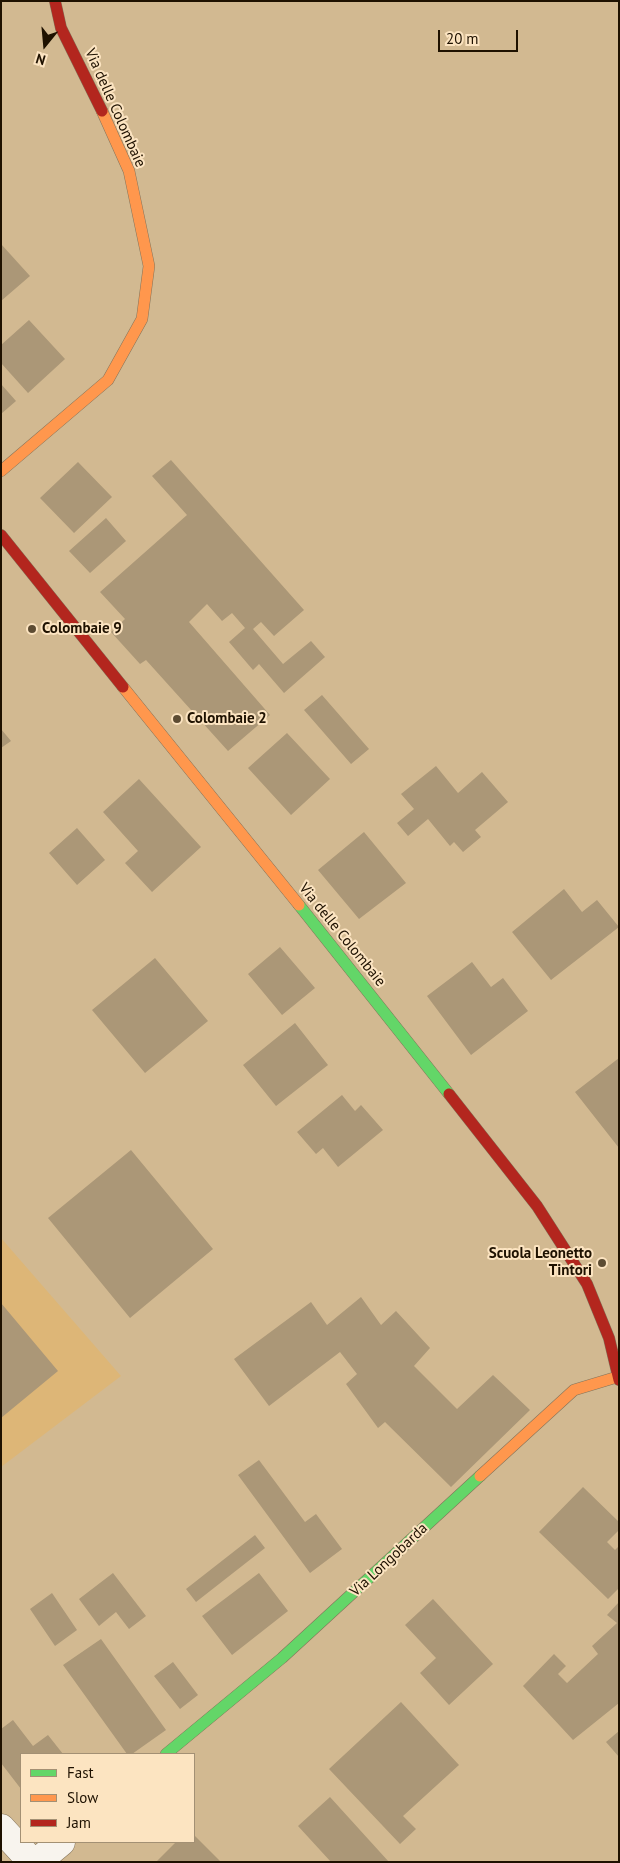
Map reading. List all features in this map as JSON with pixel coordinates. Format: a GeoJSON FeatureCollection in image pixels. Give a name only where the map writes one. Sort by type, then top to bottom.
{"type":"FeatureCollection","features":[{"type":"Feature","properties":{"kind":"street","name":"Via delle Colombaie"},"geometry":{"type":"LineString","coordinates":[[1,471],[108,380],[142,319],[149,266],[129,171],[61,28],[55,6],[56,1]]}},
{"type":"Feature","properties":{"kind":"street","name":"Via delle Colombaie"},"geometry":{"type":"LineString","coordinates":[[1,535],[375,1000],[537,1206],[587,1284],[610,1338],[618,1378]]}},
{"type":"Feature","properties":{"kind":"street","name":"Via Longobarda"},"geometry":{"type":"LineString","coordinates":[[167,1753],[282,1658],[574,1390],[618,1378]]}},
{"type":"Feature","properties":{"kind":"street"},"geometry":{"type":"LineString","coordinates":[[1,1828],[32,1862]]}},
{"type":"Feature","properties":{"kind":"street"},"geometry":{"type":"LineString","coordinates":[[36,1862],[60,1843]]}},
{"type":"Feature","properties":{"kind":"shaded area"},"geometry":{"type":"Polygon","coordinates":[[[1,1238],[121,1376],[1,1467],[1,1238]]]}},
{"type":"Feature","properties":{"kind":"building"},"geometry":{"type":"Polygon","coordinates":[[[1,244],[30,276],[1,301],[1,244]]]}},
{"type":"Feature","properties":{"kind":"building"},"geometry":{"type":"Polygon","coordinates":[[[29,320],[65,359],[28,393],[1,363],[1,345],[29,320]]]}},
{"type":"Feature","properties":{"kind":"building"},"geometry":{"type":"Polygon","coordinates":[[[1,384],[16,401],[1,414],[1,384]]]}},
{"type":"Feature","properties":{"kind":"building"},"geometry":{"type":"Polygon","coordinates":[[[171,460],[304,610],[274,636],[261,622],[253,629],[283,664],[311,641],[325,657],[284,693],[259,664],[253,670],[229,642],[245,628],[232,613],[222,621],[207,604],[189,622],[270,715],[228,751],[146,660],[140,664],[111,632],[125,619],[100,592],[187,515],[152,476],[171,460]]]}},
{"type":"Feature","properties":{"kind":"building"},"geometry":{"type":"Polygon","coordinates":[[[78,462],[112,497],[74,533],[40,498],[78,462]]]}},
{"type":"Feature","properties":{"kind":"building"},"geometry":{"type":"Polygon","coordinates":[[[106,518],[126,541],[90,573],[69,551],[106,518]]]}},
{"type":"Feature","properties":{"kind":"building"},"geometry":{"type":"Polygon","coordinates":[[[322,695],[369,749],[351,764],[304,710],[322,695]]]}},
{"type":"Feature","properties":{"kind":"building"},"geometry":{"type":"Polygon","coordinates":[[[1,729],[11,741],[1,748],[1,729]]]}},
{"type":"Feature","properties":{"kind":"building"},"geometry":{"type":"Polygon","coordinates":[[[287,733],[330,779],[291,815],[248,768],[287,733]]]}},
{"type":"Feature","properties":{"kind":"building"},"geometry":{"type":"Polygon","coordinates":[[[436,766],[458,793],[482,772],[508,802],[475,830],[481,837],[463,852],[454,842],[450,846],[428,819],[408,836],[397,823],[414,809],[401,794],[436,766]]]}},
{"type":"Feature","properties":{"kind":"building"},"geometry":{"type":"Polygon","coordinates":[[[139,779],[201,847],[152,892],[125,863],[138,851],[103,812],[139,779]]]}},
{"type":"Feature","properties":{"kind":"building"},"geometry":{"type":"Polygon","coordinates":[[[77,828],[105,860],[77,885],[49,853],[77,828]]]}},
{"type":"Feature","properties":{"kind":"building"},"geometry":{"type":"Polygon","coordinates":[[[364,832],[406,883],[359,919],[318,870],[364,832]]]}},
{"type":"Feature","properties":{"kind":"building"},"geometry":{"type":"Polygon","coordinates":[[[564,889],[582,912],[597,900],[619,927],[551,980],[512,932],[564,889]]]}},
{"type":"Feature","properties":{"kind":"building"},"geometry":{"type":"Polygon","coordinates":[[[280,947],[315,988],[282,1015],[248,974],[280,947]]]}},
{"type":"Feature","properties":{"kind":"building"},"geometry":{"type":"Polygon","coordinates":[[[155,958],[208,1021],[145,1073],[92,1010],[155,958]]]}},
{"type":"Feature","properties":{"kind":"building"},"geometry":{"type":"Polygon","coordinates":[[[472,962],[491,987],[503,978],[528,1011],[471,1055],[427,996],[472,962]]]}},
{"type":"Feature","properties":{"kind":"building"},"geometry":{"type":"Polygon","coordinates":[[[295,1023],[328,1065],[276,1106],[243,1065],[295,1023]]]}},
{"type":"Feature","properties":{"kind":"building"},"geometry":{"type":"Polygon","coordinates":[[[619,1058],[619,1148],[575,1092],[619,1058]]]}},
{"type":"Feature","properties":{"kind":"building"},"geometry":{"type":"Polygon","coordinates":[[[342,1095],[355,1111],[361,1105],[383,1130],[338,1167],[323,1148],[316,1154],[297,1132],[342,1095]]]}},
{"type":"Feature","properties":{"kind":"building"},"geometry":{"type":"Polygon","coordinates":[[[131,1150],[213,1249],[130,1318],[48,1218],[131,1150]]]}},
{"type":"Feature","properties":{"kind":"building"},"geometry":{"type":"Polygon","coordinates":[[[361,1297],[381,1325],[396,1311],[430,1348],[414,1366],[457,1409],[493,1375],[530,1410],[451,1487],[385,1422],[378,1428],[346,1384],[357,1374],[340,1352],[269,1406],[234,1359],[311,1302],[327,1325],[361,1297]]]}},
{"type":"Feature","properties":{"kind":"building"},"geometry":{"type":"Polygon","coordinates":[[[1,1303],[58,1371],[1,1418],[1,1303]]]}},
{"type":"Feature","properties":{"kind":"building"},"geometry":{"type":"Polygon","coordinates":[[[259,1460],[305,1522],[316,1514],[342,1549],[310,1573],[238,1475],[259,1460]]]}},
{"type":"Feature","properties":{"kind":"building"},"geometry":{"type":"Polygon","coordinates":[[[583,1487],[619,1522],[619,1530],[607,1542],[615,1550],[619,1546],[619,1588],[608,1599],[539,1532],[583,1487]]]}},
{"type":"Feature","properties":{"kind":"building"},"geometry":{"type":"Polygon","coordinates":[[[255,1535],[265,1548],[196,1602],[186,1589],[255,1535]]]}},
{"type":"Feature","properties":{"kind":"building"},"geometry":{"type":"Polygon","coordinates":[[[113,1573],[146,1616],[129,1629],[116,1612],[99,1626],[79,1599],[113,1573]]]}},
{"type":"Feature","properties":{"kind":"building"},"geometry":{"type":"Polygon","coordinates":[[[259,1573],[288,1611],[232,1655],[202,1616],[259,1573]]]}},
{"type":"Feature","properties":{"kind":"building"},"geometry":{"type":"Polygon","coordinates":[[[52,1593],[77,1630],[55,1646],[30,1609],[52,1593]]]}},
{"type":"Feature","properties":{"kind":"building"},"geometry":{"type":"Polygon","coordinates":[[[433,1599],[493,1664],[449,1705],[420,1673],[436,1658],[405,1625],[433,1599]]]}},
{"type":"Feature","properties":{"kind":"building"},"geometry":{"type":"Polygon","coordinates":[[[619,1602],[619,1703],[573,1740],[523,1686],[554,1654],[566,1666],[558,1674],[567,1683],[598,1654],[592,1646],[617,1623],[607,1615],[619,1602]]]}},
{"type":"Feature","properties":{"kind":"building"},"geometry":{"type":"Polygon","coordinates":[[[101,1639],[166,1730],[133,1753],[126,1753],[63,1665],[101,1639]]]}},
{"type":"Feature","properties":{"kind":"building"},"geometry":{"type":"Polygon","coordinates":[[[173,1662],[198,1695],[180,1709],[154,1676],[173,1662]]]}},
{"type":"Feature","properties":{"kind":"building"},"geometry":{"type":"Polygon","coordinates":[[[401,1702],[459,1765],[403,1816],[416,1829],[400,1844],[329,1769],[401,1702]]]}},
{"type":"Feature","properties":{"kind":"building"},"geometry":{"type":"Polygon","coordinates":[[[13,1720],[33,1746],[48,1735],[62,1753],[20,1753],[20,1788],[1,1763],[1,1729],[13,1720]]]}},
{"type":"Feature","properties":{"kind":"building"},"geometry":{"type":"Polygon","coordinates":[[[619,1731],[619,1757],[606,1742],[619,1731]]]}},
{"type":"Feature","properties":{"kind":"building"},"geometry":{"type":"Polygon","coordinates":[[[330,1797],[389,1862],[331,1862],[298,1826],[330,1797]]]}},
{"type":"Feature","properties":{"kind":"building"},"geometry":{"type":"Polygon","coordinates":[[[195,1836],[221,1862],[156,1862],[175,1843],[195,1843],[195,1836]]]}},
{"type":"Feature","properties":{"kind":"traffic: fast"},"geometry":{"type":"LineString","coordinates":[[299,905],[449,1094]]}},
{"type":"Feature","properties":{"kind":"traffic: fast"},"geometry":{"type":"LineString","coordinates":[[167,1753],[282,1658],[480,1476]]}},
{"type":"Feature","properties":{"kind":"traffic: slow"},"geometry":{"type":"LineString","coordinates":[[1,471],[108,380],[142,319],[149,266],[129,171],[102,111]]}},
{"type":"Feature","properties":{"kind":"traffic: slow"},"geometry":{"type":"LineString","coordinates":[[123,687],[299,905]]}},
{"type":"Feature","properties":{"kind":"traffic: slow"},"geometry":{"type":"LineString","coordinates":[[480,1476],[574,1390],[617,1377]]}},
{"type":"Feature","properties":{"kind":"traffic: jam"},"geometry":{"type":"LineString","coordinates":[[55,1],[61,28],[102,111]]}},
{"type":"Feature","properties":{"kind":"traffic: jam"},"geometry":{"type":"LineString","coordinates":[[1,535],[123,687]]}},
{"type":"Feature","properties":{"kind":"traffic: jam"},"geometry":{"type":"LineString","coordinates":[[449,1094],[537,1206],[587,1284],[609,1338],[619,1380]]}},
{"type":"Feature","properties":{"kind":"place","name":"Colombaie 9"},"geometry":{"type":"Point","coordinates":[32,629]}},
{"type":"Feature","properties":{"kind":"place","name":"Colombaie 2"},"geometry":{"type":"Point","coordinates":[177,719]}},
{"type":"Feature","properties":{"kind":"place","name":"Scuola Leonetto Tintori"},"geometry":{"type":"Point","coordinates":[602,1263]}}]}
